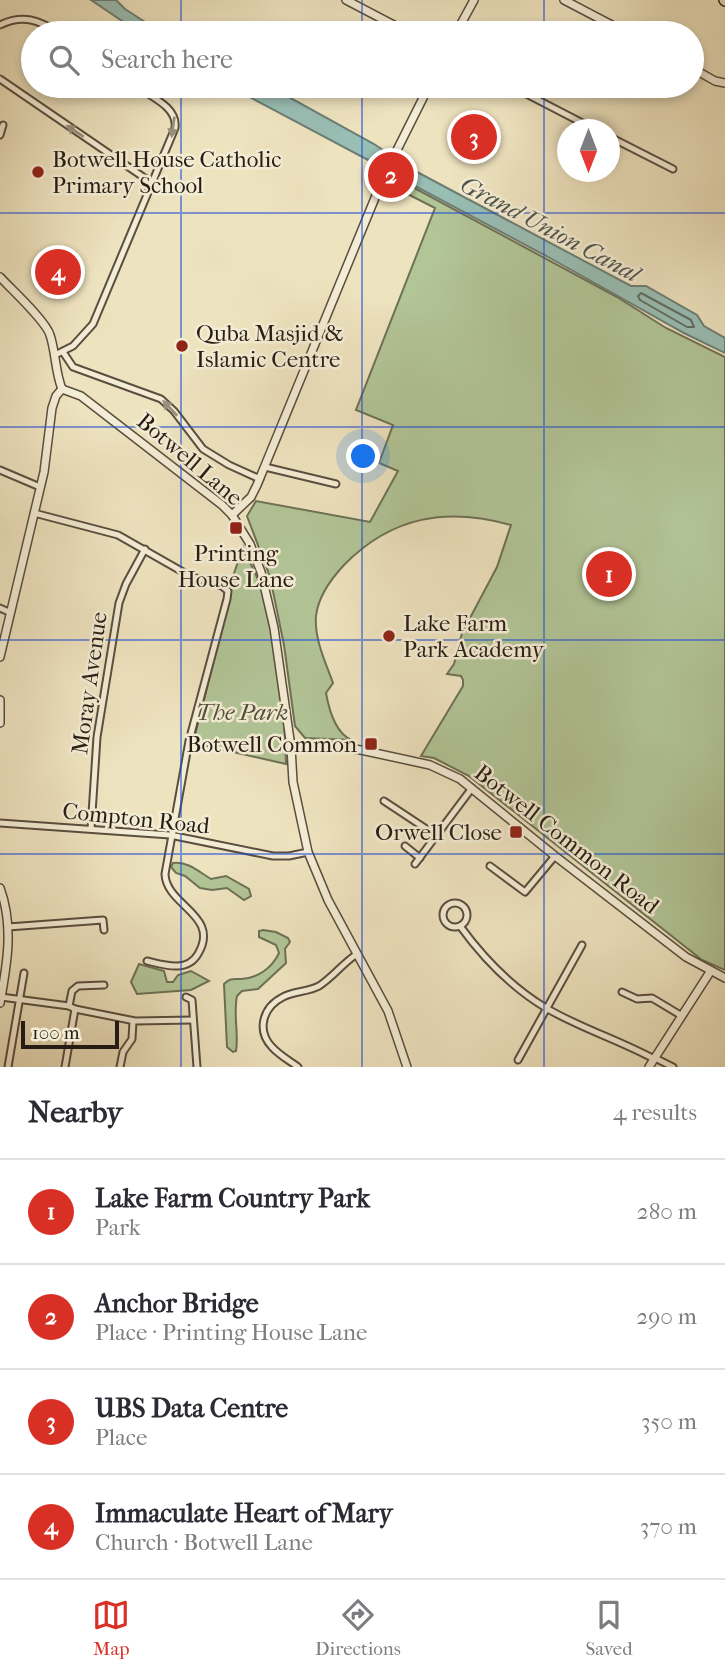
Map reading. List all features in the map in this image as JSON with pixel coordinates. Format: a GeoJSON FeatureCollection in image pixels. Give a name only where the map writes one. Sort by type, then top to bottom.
{"type":"FeatureCollection","features":[{"type":"Feature","properties":{"kind":"street"},"geometry":{"type":"LineString","coordinates":[[346,0],[386,21]]}},
{"type":"Feature","properties":{"kind":"street"},"geometry":{"type":"LineString","coordinates":[[463,21],[474,0]]}},
{"type":"Feature","properties":{"kind":"street"},"geometry":{"type":"LineString","coordinates":[[564,0],[604,21]]}},
{"type":"Feature","properties":{"kind":"street"},"geometry":{"type":"LineString","coordinates":[[0,25],[17,19],[38,21]]}},
{"type":"Feature","properties":{"kind":"street"},"geometry":{"type":"LineString","coordinates":[[704,75],[725,83]]}},
{"type":"Feature","properties":{"kind":"street"},"geometry":{"type":"LineString","coordinates":[[0,79],[21,94]]}},
{"type":"Feature","properties":{"kind":"street"},"geometry":{"type":"LineString","coordinates":[[28,98],[152,184]]}},
{"type":"Feature","properties":{"kind":"street"},"geometry":{"type":"LineString","coordinates":[[0,657],[46,462],[52,408],[62,389],[57,376],[59,354],[84,335],[93,324],[175,128],[176,118],[169,108],[154,98]]}},
{"type":"Feature","properties":{"kind":"street"},"geometry":{"type":"LineString","coordinates":[[232,515],[251,497],[260,479],[384,176],[423,98]]}},
{"type":"Feature","properties":{"kind":"street"},"geometry":{"type":"LineString","coordinates":[[534,98],[575,119]]}},
{"type":"Feature","properties":{"kind":"street"},"geometry":{"type":"LineString","coordinates":[[0,135],[3,125]]}},
{"type":"Feature","properties":{"kind":"street"},"geometry":{"type":"LineString","coordinates":[[620,142],[673,169]]}},
{"type":"Feature","properties":{"kind":"street"},"geometry":{"type":"LineString","coordinates":[[1,281],[47,328],[51,343],[73,367],[164,401],[203,449],[260,479]]}},
{"type":"Feature","properties":{"kind":"street","name":"Botwell Lane"},"geometry":{"type":"LineString","coordinates":[[62,389],[81,396],[170,463],[232,515],[253,550],[264,583],[280,663],[293,782],[308,852],[321,887],[388,1011],[407,1067]]}},
{"type":"Feature","properties":{"kind":"street"},"geometry":{"type":"LineString","coordinates":[[265,467],[336,484]]}},
{"type":"Feature","properties":{"kind":"street"},"geometry":{"type":"LineString","coordinates":[[0,470],[40,487]]}},
{"type":"Feature","properties":{"kind":"street"},"geometry":{"type":"LineString","coordinates":[[34,513],[106,531],[145,549],[190,576],[226,588],[227,599],[189,741],[165,871],[166,883],[172,893],[199,920],[202,929],[201,944],[194,959],[183,965],[170,966],[147,961]]}},
{"type":"Feature","properties":{"kind":"street","name":"Moray Avenue"},"geometry":{"type":"LineString","coordinates":[[91,829],[97,737],[117,612],[123,590],[145,549]]}},
{"type":"Feature","properties":{"kind":"street"},"geometry":{"type":"LineString","coordinates":[[0,608],[9,612]]}},
{"type":"Feature","properties":{"kind":"street"},"geometry":{"type":"LineString","coordinates":[[0,700],[0,723]]}},
{"type":"Feature","properties":{"kind":"street","name":"Botwell Common Road"},"geometry":{"type":"LineString","coordinates":[[291,747],[333,746],[412,761],[443,770],[472,787],[555,856],[687,957],[725,978]]}},
{"type":"Feature","properties":{"kind":"street"},"geometry":{"type":"LineString","coordinates":[[415,864],[472,787]]}},
{"type":"Feature","properties":{"kind":"street"},"geometry":{"type":"LineString","coordinates":[[384,801],[436,836]]}},
{"type":"Feature","properties":{"kind":"street","name":"Compton Road"},"geometry":{"type":"LineString","coordinates":[[0,823],[170,835],[274,856],[308,852]]}},
{"type":"Feature","properties":{"kind":"street"},"geometry":{"type":"LineString","coordinates":[[405,846],[420,858]]}},
{"type":"Feature","properties":{"kind":"street"},"geometry":{"type":"LineString","coordinates":[[490,866],[525,892],[555,856]]}},
{"type":"Feature","properties":{"kind":"street"},"geometry":{"type":"LineString","coordinates":[[0,888],[8,927],[1,1000],[38,1000],[133,1021],[193,1020]]}},
{"type":"Feature","properties":{"kind":"street"},"geometry":{"type":"LineString","coordinates":[[457,904],[464,908],[466,919],[460,926],[454,927],[445,923],[443,913],[448,905],[457,904]]}},
{"type":"Feature","properties":{"kind":"street"},"geometry":{"type":"LineString","coordinates":[[8,927],[103,920],[104,930]]}},
{"type":"Feature","properties":{"kind":"street"},"geometry":{"type":"LineString","coordinates":[[460,926],[501,974],[547,1009],[653,1061],[673,1067]]}},
{"type":"Feature","properties":{"kind":"street"},"geometry":{"type":"LineString","coordinates":[[518,1060],[582,945]]}},
{"type":"Feature","properties":{"kind":"street"},"geometry":{"type":"LineString","coordinates":[[298,1067],[274,1050],[267,1041],[263,1027],[267,1011],[272,1004],[286,995],[320,985],[357,954]]}},
{"type":"Feature","properties":{"kind":"street"},"geometry":{"type":"LineString","coordinates":[[653,1061],[710,972]]}},
{"type":"Feature","properties":{"kind":"street"},"geometry":{"type":"LineString","coordinates":[[8,1067],[24,973]]}},
{"type":"Feature","properties":{"kind":"street"},"geometry":{"type":"LineString","coordinates":[[65,1067],[72,991],[78,986],[104,985]]}},
{"type":"Feature","properties":{"kind":"street"},"geometry":{"type":"LineString","coordinates":[[622,992],[637,999],[652,998],[682,1016]]}},
{"type":"Feature","properties":{"kind":"street"},"geometry":{"type":"LineString","coordinates":[[186,997],[192,1000],[197,1067]]}},
{"type":"Feature","properties":{"kind":"street"},"geometry":{"type":"LineString","coordinates":[[120,1067],[123,1052],[132,1039],[133,1021]]}},
{"type":"Feature","properties":{"kind":"green space"},"geometry":{"type":"Polygon","coordinates":[[[392,176],[617,297],[666,328],[725,357],[725,970],[702,960],[469,776],[434,758],[421,756],[463,686],[461,676],[447,674],[454,664],[462,633],[497,567],[511,525],[465,517],[422,520],[401,526],[362,548],[330,582],[322,595],[316,616],[321,651],[333,683],[326,693],[329,706],[337,726],[351,740],[305,738],[295,726],[284,645],[270,577],[247,516],[256,501],[370,522],[398,471],[379,463],[393,425],[356,410],[435,208],[388,184],[392,176]]]}},
{"type":"Feature","properties":{"kind":"green space","name":"The Park"},"geometry":{"type":"Polygon","coordinates":[[[243,547],[259,582],[271,623],[282,696],[286,764],[193,743],[231,593],[229,588],[243,547]]]}},
{"type":"Feature","properties":{"kind":"green space"},"geometry":{"type":"Polygon","coordinates":[[[173,863],[188,865],[211,879],[226,876],[249,889],[251,896],[244,900],[227,888],[200,888],[185,876],[176,873],[171,867],[173,863]]]}},
{"type":"Feature","properties":{"kind":"green space"},"geometry":{"type":"Polygon","coordinates":[[[259,931],[288,938],[290,942],[285,949],[286,963],[258,989],[242,991],[237,996],[237,1044],[236,1051],[233,1052],[227,1047],[224,984],[231,979],[259,974],[276,958],[279,953],[276,945],[259,937],[259,931]]]}},
{"type":"Feature","properties":{"kind":"green space"},"geometry":{"type":"Polygon","coordinates":[[[139,964],[164,971],[167,982],[173,982],[178,975],[191,971],[209,981],[191,990],[137,994],[131,982],[139,964]]]}},
{"type":"Feature","properties":{"kind":"water"},"geometry":{"type":"Polygon","coordinates":[[[91,0],[116,0],[144,21],[122,21],[91,0]]]}},
{"type":"Feature","properties":{"kind":"water"},"geometry":{"type":"Polygon","coordinates":[[[252,98],[291,98],[374,144],[383,150],[383,154],[399,164],[631,286],[646,286],[697,315],[704,326],[725,338],[725,353],[413,185],[387,166],[368,160],[252,98]]]}},
{"type":"Feature","properties":{"kind":"place","name":"UBS Data Centre"},"geometry":{"type":"Point","coordinates":[474,137]}},
{"type":"Feature","properties":{"kind":"place","name":"Botwell House Catholic Primary School"},"geometry":{"type":"Point","coordinates":[38,172]}},
{"type":"Feature","properties":{"kind":"place","name":"Anchor Bridge"},"geometry":{"type":"Point","coordinates":[391,175]}},
{"type":"Feature","properties":{"kind":"place","name":"Immaculate Heart of Mary"},"geometry":{"type":"Point","coordinates":[58,272]}},
{"type":"Feature","properties":{"kind":"place","name":"Quba Masjid & Islamic Centre"},"geometry":{"type":"Point","coordinates":[182,346]}},
{"type":"Feature","properties":{"kind":"place","name":"Printing House Lane"},"geometry":{"type":"Point","coordinates":[236,528]}},
{"type":"Feature","properties":{"kind":"place","name":"Lake Farm Country Park"},"geometry":{"type":"Point","coordinates":[609,574]}},
{"type":"Feature","properties":{"kind":"place","name":"Lake Farm Park Academy"},"geometry":{"type":"Point","coordinates":[389,636]}},
{"type":"Feature","properties":{"kind":"place","name":"Botwell Common"},"geometry":{"type":"Point","coordinates":[371,744]}},
{"type":"Feature","properties":{"kind":"place","name":"Orwell Close"},"geometry":{"type":"Point","coordinates":[516,832]}},
{"type":"Feature","properties":{"kind":"water label","name":"Grand Union Canal"},"geometry":{"type":"Point","coordinates":[550,229]}}]}
